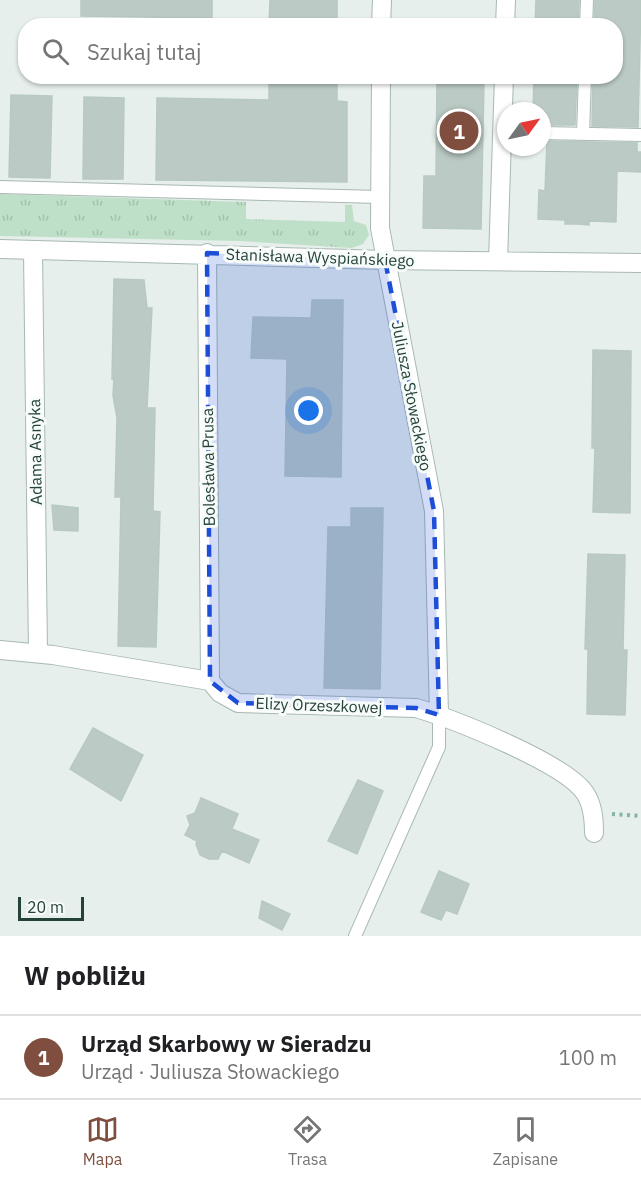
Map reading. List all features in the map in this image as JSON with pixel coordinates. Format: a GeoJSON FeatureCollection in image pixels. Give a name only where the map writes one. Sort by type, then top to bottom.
{"type":"FeatureCollection","features":[{"type":"Feature","properties":{"kind":"street"},"geometry":{"type":"LineString","coordinates":[[381,18],[382,0]]}},
{"type":"Feature","properties":{"kind":"street"},"geometry":{"type":"LineString","coordinates":[[506,0],[506,18]]}},
{"type":"Feature","properties":{"kind":"street","name":"Juliusza Słowackiego"},"geometry":{"type":"LineString","coordinates":[[381,84],[380,228],[434,511],[439,715]]}},
{"type":"Feature","properties":{"kind":"street"},"geometry":{"type":"LineString","coordinates":[[504,84],[504,102]]}},
{"type":"Feature","properties":{"kind":"street"},"geometry":{"type":"LineString","coordinates":[[498,261],[503,156]]}},
{"type":"Feature","properties":{"kind":"street","name":"Stanisława Wyspiańskiego"},"geometry":{"type":"LineString","coordinates":[[0,249],[207,253],[385,260],[641,264]]}},
{"type":"Feature","properties":{"kind":"street","name":"Adama Asnyka"},"geometry":{"type":"LineString","coordinates":[[33,251],[38,653]]}},
{"type":"Feature","properties":{"kind":"street","name":"Bolesława Prusa"},"geometry":{"type":"LineString","coordinates":[[207,253],[210,681]]}},
{"type":"Feature","properties":{"kind":"street"},"geometry":{"type":"LineString","coordinates":[[0,650],[38,653],[210,681]]}},
{"type":"Feature","properties":{"kind":"street","name":"Elizy Orzeszkowej"},"geometry":{"type":"LineString","coordinates":[[210,681],[220,693],[238,703],[416,708],[439,715],[549,764],[577,783],[585,793],[593,814],[594,833]]}},
{"type":"Feature","properties":{"kind":"lane"},"geometry":{"type":"LineString","coordinates":[[586,18],[587,0]]}},
{"type":"Feature","properties":{"kind":"lane"},"geometry":{"type":"LineString","coordinates":[[583,134],[585,84]]}},
{"type":"Feature","properties":{"kind":"lane"},"geometry":{"type":"LineString","coordinates":[[551,133],[641,135]]}},
{"type":"Feature","properties":{"kind":"lane"},"geometry":{"type":"LineString","coordinates":[[0,187],[380,197]]}},
{"type":"Feature","properties":{"kind":"lane"},"geometry":{"type":"LineString","coordinates":[[355,936],[439,747],[439,715]]}},
{"type":"Feature","properties":{"kind":"path"},"geometry":{"type":"LineString","coordinates":[[593,814],[641,816]]}},
{"type":"Feature","properties":{"kind":"highlighted area"},"geometry":{"type":"Polygon","coordinates":[[[207,253],[385,260],[434,511],[439,715],[416,708],[238,703],[210,681],[207,253]]]}},
{"type":"Feature","properties":{"kind":"green space"},"geometry":{"type":"Polygon","coordinates":[[[0,194],[246,202],[246,219],[345,222],[345,205],[352,205],[354,221],[366,225],[369,235],[363,244],[352,248],[239,241],[0,236],[0,194]]]}},
{"type":"Feature","properties":{"kind":"building"},"geometry":{"type":"Polygon","coordinates":[[[81,0],[212,0],[212,18],[81,16],[81,0]]]}},
{"type":"Feature","properties":{"kind":"building"},"geometry":{"type":"Polygon","coordinates":[[[270,0],[337,0],[337,18],[269,18],[270,0]]]}},
{"type":"Feature","properties":{"kind":"building"},"geometry":{"type":"Polygon","coordinates":[[[536,0],[579,0],[578,18],[535,18],[536,0]]]}},
{"type":"Feature","properties":{"kind":"building"},"geometry":{"type":"Polygon","coordinates":[[[595,0],[641,0],[638,127],[592,126],[593,84],[623,84],[623,18],[594,18],[595,0]]]}},
{"type":"Feature","properties":{"kind":"building"},"geometry":{"type":"Polygon","coordinates":[[[269,84],[337,84],[337,101],[347,102],[347,182],[156,180],[157,98],[269,100],[269,84]]]}},
{"type":"Feature","properties":{"kind":"building"},"geometry":{"type":"Polygon","coordinates":[[[437,84],[484,84],[481,229],[423,228],[424,176],[436,176],[437,84]]]}},
{"type":"Feature","properties":{"kind":"building"},"geometry":{"type":"Polygon","coordinates":[[[534,84],[577,84],[575,125],[551,125],[551,102],[533,102],[534,84]]]}},
{"type":"Feature","properties":{"kind":"building"},"geometry":{"type":"Polygon","coordinates":[[[11,95],[52,96],[50,178],[9,177],[11,95]]]}},
{"type":"Feature","properties":{"kind":"building"},"geometry":{"type":"Polygon","coordinates":[[[84,97],[124,98],[123,179],[83,179],[84,97]]]}},
{"type":"Feature","properties":{"kind":"building"},"geometry":{"type":"Polygon","coordinates":[[[551,141],[637,143],[637,152],[641,152],[641,172],[617,171],[616,222],[589,221],[589,225],[565,224],[565,220],[538,219],[539,190],[545,191],[546,156],[551,156],[551,141]]]}},
{"type":"Feature","properties":{"kind":"building"},"geometry":{"type":"Polygon","coordinates":[[[114,279],[144,280],[147,308],[152,308],[147,408],[155,408],[153,511],[160,512],[156,647],[118,646],[121,497],[115,497],[117,418],[113,395],[114,379],[112,379],[114,279]]]}},
{"type":"Feature","properties":{"kind":"building"},"geometry":{"type":"Polygon","coordinates":[[[312,300],[343,300],[341,477],[285,476],[287,359],[251,358],[253,317],[311,318],[312,300]]]}},
{"type":"Feature","properties":{"kind":"building"},"geometry":{"type":"Polygon","coordinates":[[[593,350],[631,351],[630,513],[593,512],[595,448],[592,448],[593,350]]]}},
{"type":"Feature","properties":{"kind":"building"},"geometry":{"type":"Polygon","coordinates":[[[52,505],[78,508],[78,531],[54,530],[52,505]]]}},
{"type":"Feature","properties":{"kind":"building"},"geometry":{"type":"Polygon","coordinates":[[[351,508],[383,508],[380,689],[324,688],[328,527],[351,527],[351,508]]]}},
{"type":"Feature","properties":{"kind":"building"},"geometry":{"type":"Polygon","coordinates":[[[588,554],[625,555],[623,650],[627,650],[625,715],[587,714],[588,649],[585,649],[588,554]]]}},
{"type":"Feature","properties":{"kind":"building"},"geometry":{"type":"Polygon","coordinates":[[[93,728],[143,755],[121,801],[70,769],[93,728]]]}},
{"type":"Feature","properties":{"kind":"building"},"geometry":{"type":"Polygon","coordinates":[[[358,780],[383,791],[357,854],[328,841],[358,780]]]}},
{"type":"Feature","properties":{"kind":"building"},"geometry":{"type":"Polygon","coordinates":[[[201,798],[238,814],[232,829],[259,840],[249,863],[222,851],[218,859],[209,859],[200,855],[197,841],[185,835],[190,825],[187,816],[195,813],[201,798]]]}},
{"type":"Feature","properties":{"kind":"building"},"geometry":{"type":"Polygon","coordinates":[[[439,871],[469,884],[457,914],[446,910],[441,920],[421,912],[439,871]]]}},
{"type":"Feature","properties":{"kind":"building"},"geometry":{"type":"Polygon","coordinates":[[[262,901],[290,914],[282,930],[259,918],[262,901]]]}},
{"type":"Feature","properties":{"kind":"place","name":"Urząd Skarbowy w Sieradzu"},"geometry":{"type":"Point","coordinates":[459,131]}}]}
